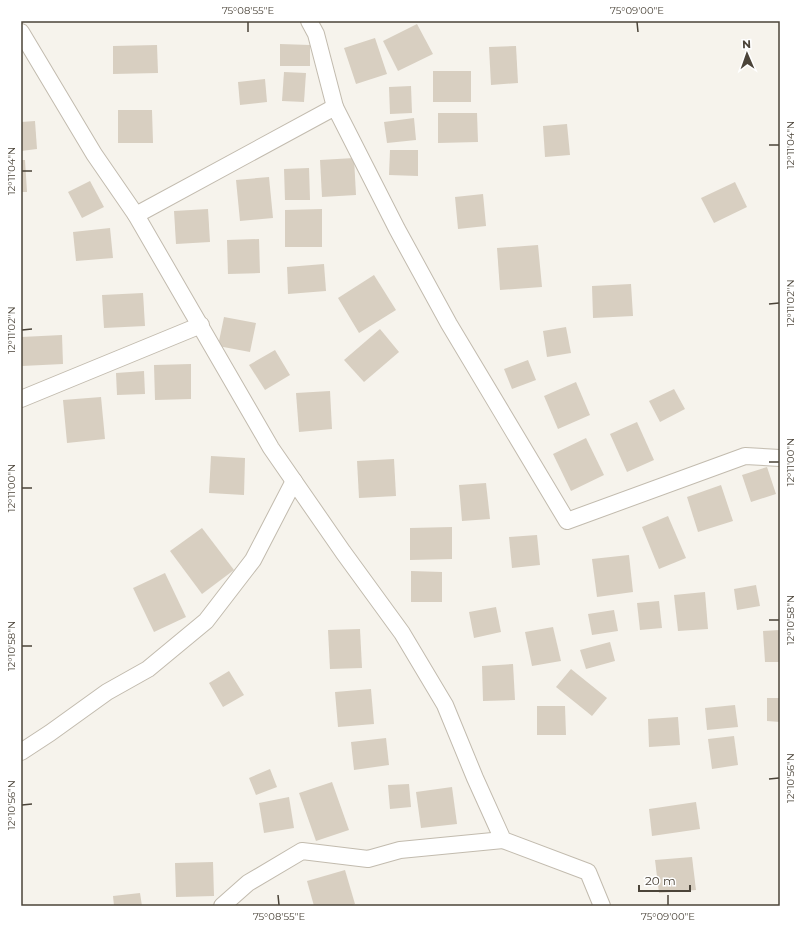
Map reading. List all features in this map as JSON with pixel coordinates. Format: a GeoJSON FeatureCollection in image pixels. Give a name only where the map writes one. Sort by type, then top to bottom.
{"type":"FeatureCollection","features":[{"type":"Feature","properties":{"kind":"street"},"geometry":{"type":"LineString","coordinates":[[309,21],[316,34],[335,107],[397,229],[449,324],[567,521],[745,456],[780,458]]}},
{"type":"Feature","properties":{"kind":"street"},"geometry":{"type":"LineString","coordinates":[[21,32],[94,154],[136,215],[271,448],[343,552],[402,633],[445,705],[475,778],[503,840]]}},
{"type":"Feature","properties":{"kind":"street"},"geometry":{"type":"LineString","coordinates":[[136,215],[335,107]]}},
{"type":"Feature","properties":{"kind":"street"},"geometry":{"type":"LineString","coordinates":[[21,399],[201,325]]}},
{"type":"Feature","properties":{"kind":"street"},"geometry":{"type":"LineString","coordinates":[[21,752],[107,692],[148,669],[206,621],[252,560],[294,482]]}},
{"type":"Feature","properties":{"kind":"street"},"geometry":{"type":"LineString","coordinates":[[222,906],[248,883],[302,851],[368,859],[400,850],[503,840],[588,872],[602,906]]}},
{"type":"Feature","properties":{"kind":"building"},"geometry":{"type":"Polygon","coordinates":[[[417,24],[433,54],[398,71],[383,41],[417,24]]]}},
{"type":"Feature","properties":{"kind":"building"},"geometry":{"type":"Polygon","coordinates":[[[375,38],[387,74],[356,84],[344,48],[375,38]]]}},
{"type":"Feature","properties":{"kind":"building"},"geometry":{"type":"Polygon","coordinates":[[[280,44],[310,45],[310,66],[280,66],[280,44]]]}},
{"type":"Feature","properties":{"kind":"building"},"geometry":{"type":"Polygon","coordinates":[[[157,45],[158,73],[113,74],[113,46],[157,45]]]}},
{"type":"Feature","properties":{"kind":"building"},"geometry":{"type":"Polygon","coordinates":[[[516,46],[518,83],[491,85],[489,47],[516,46]]]}},
{"type":"Feature","properties":{"kind":"building"},"geometry":{"type":"Polygon","coordinates":[[[433,71],[471,71],[471,102],[433,102],[433,71]]]}},
{"type":"Feature","properties":{"kind":"building"},"geometry":{"type":"Polygon","coordinates":[[[284,72],[306,73],[304,102],[282,101],[284,72]]]}},
{"type":"Feature","properties":{"kind":"building"},"geometry":{"type":"Polygon","coordinates":[[[265,79],[267,102],[240,105],[238,82],[265,79]]]}},
{"type":"Feature","properties":{"kind":"building"},"geometry":{"type":"Polygon","coordinates":[[[411,86],[412,113],[390,114],[389,87],[411,86]]]}},
{"type":"Feature","properties":{"kind":"building"},"geometry":{"type":"Polygon","coordinates":[[[118,110],[152,110],[153,143],[118,143],[118,110]]]}},
{"type":"Feature","properties":{"kind":"building"},"geometry":{"type":"Polygon","coordinates":[[[438,113],[477,113],[478,142],[438,143],[438,113]]]}},
{"type":"Feature","properties":{"kind":"building"},"geometry":{"type":"Polygon","coordinates":[[[414,118],[416,140],[387,143],[384,122],[414,118]]]}},
{"type":"Feature","properties":{"kind":"building"},"geometry":{"type":"Polygon","coordinates":[[[35,121],[37,149],[21,151],[21,122],[35,121]]]}},
{"type":"Feature","properties":{"kind":"building"},"geometry":{"type":"Polygon","coordinates":[[[567,124],[570,155],[545,157],[543,126],[567,124]]]}},
{"type":"Feature","properties":{"kind":"building"},"geometry":{"type":"Polygon","coordinates":[[[390,150],[418,150],[418,176],[389,175],[390,150]]]}},
{"type":"Feature","properties":{"kind":"building"},"geometry":{"type":"Polygon","coordinates":[[[354,158],[356,195],[322,197],[320,160],[354,158]]]}},
{"type":"Feature","properties":{"kind":"building"},"geometry":{"type":"Polygon","coordinates":[[[21,160],[25,160],[27,192],[21,192],[21,160]]]}},
{"type":"Feature","properties":{"kind":"building"},"geometry":{"type":"Polygon","coordinates":[[[309,168],[310,200],[285,200],[284,169],[309,168]]]}},
{"type":"Feature","properties":{"kind":"building"},"geometry":{"type":"Polygon","coordinates":[[[269,177],[273,218],[240,221],[236,180],[269,177]]]}},
{"type":"Feature","properties":{"kind":"building"},"geometry":{"type":"Polygon","coordinates":[[[90,181],[104,207],[82,218],[68,192],[90,181]]]}},
{"type":"Feature","properties":{"kind":"building"},"geometry":{"type":"Polygon","coordinates":[[[735,182],[747,207],[714,223],[701,198],[735,182]]]}},
{"type":"Feature","properties":{"kind":"building"},"geometry":{"type":"Polygon","coordinates":[[[483,194],[486,226],[458,229],[455,197],[483,194]]]}},
{"type":"Feature","properties":{"kind":"building"},"geometry":{"type":"Polygon","coordinates":[[[208,209],[210,242],[176,244],[174,211],[208,209]]]}},
{"type":"Feature","properties":{"kind":"building"},"geometry":{"type":"Polygon","coordinates":[[[322,209],[322,247],[285,247],[285,210],[322,209]]]}},
{"type":"Feature","properties":{"kind":"building"},"geometry":{"type":"Polygon","coordinates":[[[110,228],[113,258],[76,261],[73,232],[110,228]]]}},
{"type":"Feature","properties":{"kind":"building"},"geometry":{"type":"Polygon","coordinates":[[[259,239],[260,273],[228,274],[227,240],[259,239]]]}},
{"type":"Feature","properties":{"kind":"building"},"geometry":{"type":"Polygon","coordinates":[[[538,245],[542,287],[500,290],[497,248],[538,245]]]}},
{"type":"Feature","properties":{"kind":"building"},"geometry":{"type":"Polygon","coordinates":[[[324,264],[326,291],[288,294],[287,267],[324,264]]]}},
{"type":"Feature","properties":{"kind":"building"},"geometry":{"type":"Polygon","coordinates":[[[374,275],[396,310],[359,333],[338,298],[374,275]]]}},
{"type":"Feature","properties":{"kind":"building"},"geometry":{"type":"Polygon","coordinates":[[[631,284],[633,316],[593,318],[592,286],[631,284]]]}},
{"type":"Feature","properties":{"kind":"building"},"geometry":{"type":"Polygon","coordinates":[[[143,293],[145,326],[104,328],[102,295],[143,293]]]}},
{"type":"Feature","properties":{"kind":"building"},"geometry":{"type":"Polygon","coordinates":[[[224,317],[256,323],[250,352],[218,346],[224,317]]]}},
{"type":"Feature","properties":{"kind":"building"},"geometry":{"type":"Polygon","coordinates":[[[566,327],[571,353],[547,357],[543,331],[566,327]]]}},
{"type":"Feature","properties":{"kind":"building"},"geometry":{"type":"Polygon","coordinates":[[[380,329],[399,352],[364,382],[344,360],[380,329]]]}},
{"type":"Feature","properties":{"kind":"building"},"geometry":{"type":"Polygon","coordinates":[[[62,335],[63,364],[22,366],[21,337],[62,335]]]}},
{"type":"Feature","properties":{"kind":"building"},"geometry":{"type":"Polygon","coordinates":[[[275,350],[290,375],[265,390],[249,365],[275,350]]]}},
{"type":"Feature","properties":{"kind":"building"},"geometry":{"type":"Polygon","coordinates":[[[528,360],[536,380],[512,389],[504,369],[528,360]]]}},
{"type":"Feature","properties":{"kind":"building"},"geometry":{"type":"Polygon","coordinates":[[[191,364],[191,399],[155,400],[154,365],[191,364]]]}},
{"type":"Feature","properties":{"kind":"building"},"geometry":{"type":"Polygon","coordinates":[[[144,371],[145,394],[117,395],[116,373],[144,371]]]}},
{"type":"Feature","properties":{"kind":"building"},"geometry":{"type":"Polygon","coordinates":[[[576,382],[590,415],[558,429],[544,396],[576,382]]]}},
{"type":"Feature","properties":{"kind":"building"},"geometry":{"type":"Polygon","coordinates":[[[674,389],[685,409],[660,422],[649,401],[674,389]]]}},
{"type":"Feature","properties":{"kind":"building"},"geometry":{"type":"Polygon","coordinates":[[[330,391],[332,429],[299,432],[296,393],[330,391]]]}},
{"type":"Feature","properties":{"kind":"building"},"geometry":{"type":"Polygon","coordinates":[[[101,397],[105,439],[67,443],[63,400],[101,397]]]}},
{"type":"Feature","properties":{"kind":"building"},"geometry":{"type":"Polygon","coordinates":[[[637,422],[654,460],[627,472],[610,434],[637,422]]]}},
{"type":"Feature","properties":{"kind":"building"},"geometry":{"type":"Polygon","coordinates":[[[586,438],[604,475],[571,491],[553,454],[586,438]]]}},
{"type":"Feature","properties":{"kind":"building"},"geometry":{"type":"Polygon","coordinates":[[[211,456],[245,458],[244,495],[209,493],[211,456]]]}},
{"type":"Feature","properties":{"kind":"building"},"geometry":{"type":"Polygon","coordinates":[[[394,459],[396,496],[359,498],[357,461],[394,459]]]}},
{"type":"Feature","properties":{"kind":"building"},"geometry":{"type":"Polygon","coordinates":[[[767,467],[776,494],[751,502],[742,475],[767,467]]]}},
{"type":"Feature","properties":{"kind":"building"},"geometry":{"type":"Polygon","coordinates":[[[486,483],[490,519],[462,521],[459,485],[486,483]]]}},
{"type":"Feature","properties":{"kind":"building"},"geometry":{"type":"Polygon","coordinates":[[[721,485],[733,521],[698,532],[687,497],[721,485]]]}},
{"type":"Feature","properties":{"kind":"building"},"geometry":{"type":"Polygon","coordinates":[[[668,516],[686,558],[659,569],[642,527],[668,516]]]}},
{"type":"Feature","properties":{"kind":"building"},"geometry":{"type":"Polygon","coordinates":[[[452,527],[452,559],[410,560],[410,528],[452,527]]]}},
{"type":"Feature","properties":{"kind":"building"},"geometry":{"type":"Polygon","coordinates":[[[202,528],[234,570],[202,594],[170,551],[202,528]]]}},
{"type":"Feature","properties":{"kind":"building"},"geometry":{"type":"Polygon","coordinates":[[[537,535],[540,565],[512,568],[509,537],[537,535]]]}},
{"type":"Feature","properties":{"kind":"building"},"geometry":{"type":"Polygon","coordinates":[[[629,555],[633,592],[597,597],[592,559],[629,555]]]}},
{"type":"Feature","properties":{"kind":"building"},"geometry":{"type":"Polygon","coordinates":[[[411,571],[442,572],[442,602],[411,602],[411,571]]]}},
{"type":"Feature","properties":{"kind":"building"},"geometry":{"type":"Polygon","coordinates":[[[165,573],[186,617],[154,632],[133,588],[165,573]]]}},
{"type":"Feature","properties":{"kind":"building"},"geometry":{"type":"Polygon","coordinates":[[[756,585],[760,606],[737,610],[734,589],[756,585]]]}},
{"type":"Feature","properties":{"kind":"building"},"geometry":{"type":"Polygon","coordinates":[[[705,592],[708,629],[678,631],[674,595],[705,592]]]}},
{"type":"Feature","properties":{"kind":"building"},"geometry":{"type":"Polygon","coordinates":[[[659,601],[662,628],[640,630],[637,603],[659,601]]]}},
{"type":"Feature","properties":{"kind":"building"},"geometry":{"type":"Polygon","coordinates":[[[496,607],[501,632],[474,638],[469,612],[496,607]]]}},
{"type":"Feature","properties":{"kind":"building"},"geometry":{"type":"Polygon","coordinates":[[[614,610],[618,631],[592,635],[588,614],[614,610]]]}},
{"type":"Feature","properties":{"kind":"building"},"geometry":{"type":"Polygon","coordinates":[[[553,627],[561,661],[532,666],[525,632],[553,627]]]}},
{"type":"Feature","properties":{"kind":"building"},"geometry":{"type":"Polygon","coordinates":[[[360,629],[362,668],[330,669],[328,630],[360,629]]]}},
{"type":"Feature","properties":{"kind":"building"},"geometry":{"type":"Polygon","coordinates":[[[780,630],[780,662],[765,662],[763,631],[780,630]]]}},
{"type":"Feature","properties":{"kind":"building"},"geometry":{"type":"Polygon","coordinates":[[[610,642],[615,661],[586,669],[580,650],[610,642]]]}},
{"type":"Feature","properties":{"kind":"building"},"geometry":{"type":"Polygon","coordinates":[[[513,664],[515,700],[483,701],[482,666],[513,664]]]}},
{"type":"Feature","properties":{"kind":"building"},"geometry":{"type":"Polygon","coordinates":[[[571,669],[607,698],[592,716],[556,687],[571,669]]]}},
{"type":"Feature","properties":{"kind":"building"},"geometry":{"type":"Polygon","coordinates":[[[229,671],[244,695],[223,707],[209,683],[229,671]]]}},
{"type":"Feature","properties":{"kind":"building"},"geometry":{"type":"Polygon","coordinates":[[[371,689],[374,724],[338,727],[335,692],[371,689]]]}},
{"type":"Feature","properties":{"kind":"building"},"geometry":{"type":"Polygon","coordinates":[[[767,698],[780,698],[780,722],[767,721],[767,698]]]}},
{"type":"Feature","properties":{"kind":"building"},"geometry":{"type":"Polygon","coordinates":[[[735,705],[738,727],[707,730],[705,708],[735,705]]]}},
{"type":"Feature","properties":{"kind":"building"},"geometry":{"type":"Polygon","coordinates":[[[537,706],[565,706],[566,735],[537,735],[537,706]]]}},
{"type":"Feature","properties":{"kind":"building"},"geometry":{"type":"Polygon","coordinates":[[[678,717],[680,745],[649,747],[648,719],[678,717]]]}},
{"type":"Feature","properties":{"kind":"building"},"geometry":{"type":"Polygon","coordinates":[[[734,736],[738,765],[712,769],[708,739],[734,736]]]}},
{"type":"Feature","properties":{"kind":"building"},"geometry":{"type":"Polygon","coordinates":[[[386,738],[389,765],[354,770],[351,742],[386,738]]]}},
{"type":"Feature","properties":{"kind":"building"},"geometry":{"type":"Polygon","coordinates":[[[270,769],[277,787],[256,795],[249,778],[270,769]]]}},
{"type":"Feature","properties":{"kind":"building"},"geometry":{"type":"Polygon","coordinates":[[[332,782],[349,830],[316,841],[299,793],[332,782]]]}},
{"type":"Feature","properties":{"kind":"building"},"geometry":{"type":"Polygon","coordinates":[[[409,784],[411,807],[390,809],[388,785],[409,784]]]}},
{"type":"Feature","properties":{"kind":"building"},"geometry":{"type":"Polygon","coordinates":[[[452,787],[457,824],[421,828],[416,792],[452,787]]]}},
{"type":"Feature","properties":{"kind":"building"},"geometry":{"type":"Polygon","coordinates":[[[289,797],[294,828],[264,833],[259,803],[289,797]]]}},
{"type":"Feature","properties":{"kind":"building"},"geometry":{"type":"Polygon","coordinates":[[[696,802],[700,829],[652,836],[649,809],[696,802]]]}},
{"type":"Feature","properties":{"kind":"building"},"geometry":{"type":"Polygon","coordinates":[[[692,857],[696,890],[659,893],[655,860],[692,857]]]}},
{"type":"Feature","properties":{"kind":"building"},"geometry":{"type":"Polygon","coordinates":[[[213,862],[214,896],[176,897],[175,863],[213,862]]]}},
{"type":"Feature","properties":{"kind":"building"},"geometry":{"type":"Polygon","coordinates":[[[345,870],[355,904],[350,906],[314,906],[307,881],[345,870]]]}},
{"type":"Feature","properties":{"kind":"building"},"geometry":{"type":"Polygon","coordinates":[[[140,893],[142,906],[114,906],[113,896],[140,893]]]}}]}
